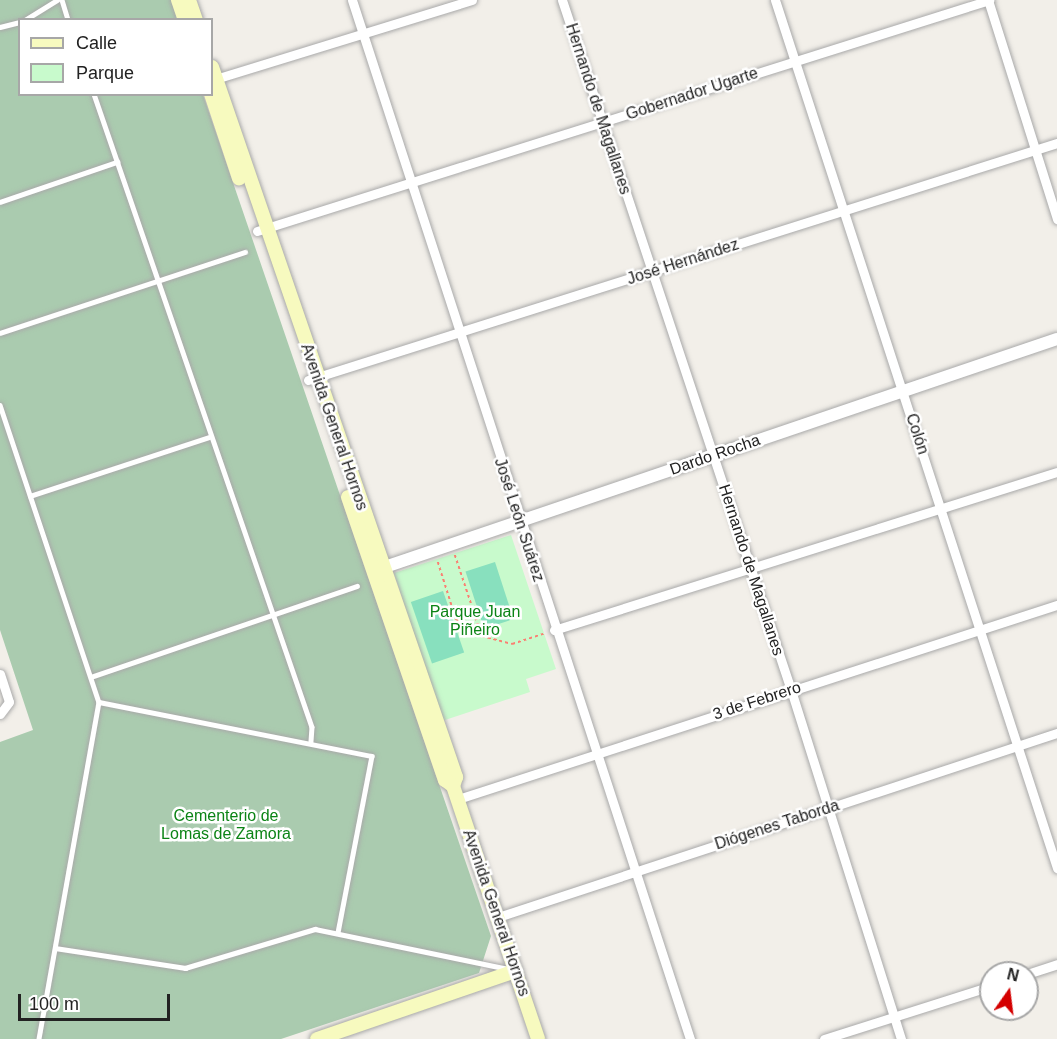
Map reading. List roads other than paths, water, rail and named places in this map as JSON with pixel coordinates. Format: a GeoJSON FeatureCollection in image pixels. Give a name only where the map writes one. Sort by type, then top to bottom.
{"type":"FeatureCollection","features":[{"type":"Feature","properties":{"kind":"main road"},"geometry":{"type":"LineString","coordinates":[[178,0],[184,18]]}},
{"type":"Feature","properties":{"kind":"main road"},"geometry":{"type":"LineString","coordinates":[[189,0],[195,18]]}},
{"type":"Feature","properties":{"kind":"main road","name":"Avenida General Hornos"},"geometry":{"type":"LineString","coordinates":[[213,75],[262,230],[378,569],[456,777],[455,793],[538,1039]]}},
{"type":"Feature","properties":{"kind":"main road","name":"Avenida General Hornos"},"geometry":{"type":"LineString","coordinates":[[212,96],[262,230]]}},
{"type":"Feature","properties":{"kind":"main road"},"geometry":{"type":"LineString","coordinates":[[317,1039],[340,1035],[516,971]]}},
{"type":"Feature","properties":{"kind":"street","name":"José León Suárez"},"geometry":{"type":"LineString","coordinates":[[352,0],[554,630],[690,1039]]}},
{"type":"Feature","properties":{"kind":"street"},"geometry":{"type":"LineString","coordinates":[[213,75],[363,35],[472,0]]}},
{"type":"Feature","properties":{"kind":"street","name":"Hernando de Magallanes"},"geometry":{"type":"LineString","coordinates":[[562,0],[791,690],[901,1039]]}},
{"type":"Feature","properties":{"kind":"street","name":"Colón"},"geometry":{"type":"LineString","coordinates":[[775,0],[1057,868]]}},
{"type":"Feature","properties":{"kind":"street"},"geometry":{"type":"LineString","coordinates":[[988,0],[1057,219]]}},
{"type":"Feature","properties":{"kind":"street","name":"Gobernador Ugarte"},"geometry":{"type":"LineString","coordinates":[[262,230],[603,124],[988,0]]}},
{"type":"Feature","properties":{"kind":"street","name":"José Hernández"},"geometry":{"type":"LineString","coordinates":[[313,379],[1057,143]]}},
{"type":"Feature","properties":{"kind":"street","name":"Dardo Rocha"},"geometry":{"type":"LineString","coordinates":[[378,569],[1057,339]]}},
{"type":"Feature","properties":{"kind":"street"},"geometry":{"type":"LineString","coordinates":[[554,630],[1057,472]]}},
{"type":"Feature","properties":{"kind":"street","name":"3 de Febrero"},"geometry":{"type":"LineString","coordinates":[[455,793],[596,753],[1057,605]]}},
{"type":"Feature","properties":{"kind":"street"},"geometry":{"type":"LineString","coordinates":[[0,674],[9,702],[0,714]]}},
{"type":"Feature","properties":{"kind":"street","name":"Diógenes Taborda"},"geometry":{"type":"LineString","coordinates":[[498,917],[1057,733]]}},
{"type":"Feature","properties":{"kind":"street"},"geometry":{"type":"LineString","coordinates":[[1039,970],[1057,964]]}},
{"type":"Feature","properties":{"kind":"street"},"geometry":{"type":"LineString","coordinates":[[824,1039],[979,990]]}},
{"type":"Feature","properties":{"kind":"lane"},"geometry":{"type":"LineString","coordinates":[[29,18],[57,0]]}},
{"type":"Feature","properties":{"kind":"lane"},"geometry":{"type":"LineString","coordinates":[[62,0],[67,18]]}},
{"type":"Feature","properties":{"kind":"lane"},"geometry":{"type":"LineString","coordinates":[[0,27],[18,22]]}},
{"type":"Feature","properties":{"kind":"lane"},"geometry":{"type":"LineString","coordinates":[[95,96],[209,436],[312,727],[311,742]]}},
{"type":"Feature","properties":{"kind":"lane"},"geometry":{"type":"LineString","coordinates":[[0,202],[117,162]]}},
{"type":"Feature","properties":{"kind":"lane"},"geometry":{"type":"LineString","coordinates":[[0,333],[245,252]]}},
{"type":"Feature","properties":{"kind":"lane"},"geometry":{"type":"LineString","coordinates":[[0,405],[99,702],[39,1039]]}},
{"type":"Feature","properties":{"kind":"lane"},"geometry":{"type":"LineString","coordinates":[[30,496],[209,436]]}},
{"type":"Feature","properties":{"kind":"lane"},"geometry":{"type":"LineString","coordinates":[[91,677],[357,586]]}},
{"type":"Feature","properties":{"kind":"lane"},"geometry":{"type":"LineString","coordinates":[[99,702],[368,754],[372,760],[338,933]]}},
{"type":"Feature","properties":{"kind":"lane"},"geometry":{"type":"LineString","coordinates":[[55,948],[185,968],[307,929],[338,933],[516,971]]}},
{"type":"Feature","properties":{"kind":"park label","name":"Parque Juan Piñeiro"},"geometry":{"type":"Point","coordinates":[475,621]}},
{"type":"Feature","properties":{"kind":"park label","name":"Cementerio de Lomas de Zamora"},"geometry":{"type":"Point","coordinates":[226,825]}}]}
